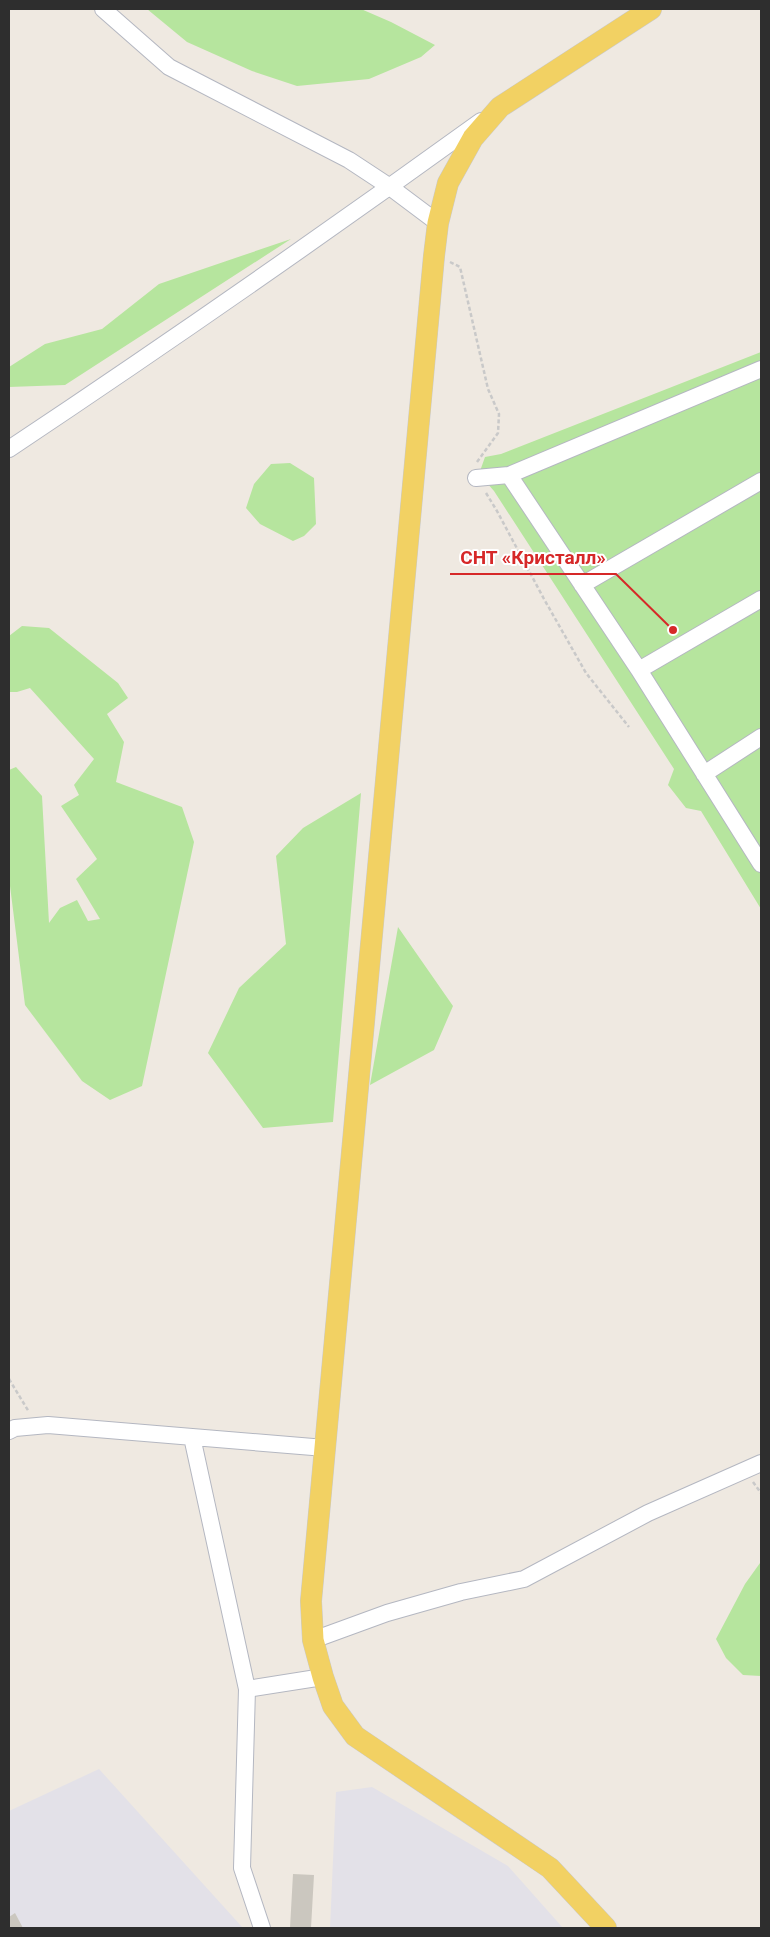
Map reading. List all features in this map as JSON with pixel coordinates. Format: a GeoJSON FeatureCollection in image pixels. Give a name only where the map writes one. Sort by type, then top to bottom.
{"type":"FeatureCollection","features":[{"type":"Feature","properties":{"kind":"main road"},"geometry":{"type":"LineString","coordinates":[[606,1928],[550,1868],[355,1736],[333,1706],[323,1678],[313,1640],[312,1602],[438,223],[448,183],[474,138],[500,107],[651,9]]}},
{"type":"Feature","properties":{"kind":"street"},"geometry":{"type":"LineString","coordinates":[[103,9],[169,67],[349,160],[390,186],[438,223]]}},
{"type":"Feature","properties":{"kind":"street"},"geometry":{"type":"LineString","coordinates":[[9,449],[130,368],[500,107]]}},
{"type":"Feature","properties":{"kind":"street"},"geometry":{"type":"LineString","coordinates":[[476,478],[509,476],[761,369]]}},
{"type":"Feature","properties":{"kind":"street"},"geometry":{"type":"LineString","coordinates":[[509,476],[639,670],[761,864]]}},
{"type":"Feature","properties":{"kind":"street"},"geometry":{"type":"LineString","coordinates":[[582,585],[761,481]]}},
{"type":"Feature","properties":{"kind":"street"},"geometry":{"type":"LineString","coordinates":[[639,670],[761,598]]}},
{"type":"Feature","properties":{"kind":"street"},"geometry":{"type":"LineString","coordinates":[[704,774],[761,737]]}},
{"type":"Feature","properties":{"kind":"street"},"geometry":{"type":"LineString","coordinates":[[9,1431],[48,1426],[325,1448]]}},
{"type":"Feature","properties":{"kind":"street"},"geometry":{"type":"LineString","coordinates":[[192,1437],[247,1689],[242,1868],[262,1928]]}},
{"type":"Feature","properties":{"kind":"street"},"geometry":{"type":"LineString","coordinates":[[313,1640],[387,1612],[461,1592],[524,1578],[648,1513],[761,1463]]}},
{"type":"Feature","properties":{"kind":"street"},"geometry":{"type":"LineString","coordinates":[[247,1689],[323,1678]]}},
{"type":"Feature","properties":{"kind":"path"},"geometry":{"type":"LineString","coordinates":[[9,1379],[38,1426]]}},
{"type":"Feature","properties":{"kind":"shaded area"},"geometry":{"type":"Polygon","coordinates":[[[99,1769],[243,1928],[9,1928],[9,1811],[99,1769]]]}},
{"type":"Feature","properties":{"kind":"shaded area"},"geometry":{"type":"Polygon","coordinates":[[[372,1787],[508,1866],[563,1928],[330,1928],[336,1792],[372,1787]]]}},
{"type":"Feature","properties":{"kind":"green space"},"geometry":{"type":"Polygon","coordinates":[[[147,9],[361,9],[435,45],[421,57],[369,79],[297,86],[252,71],[187,42],[147,9]]]}},
{"type":"Feature","properties":{"kind":"green space"},"geometry":{"type":"Polygon","coordinates":[[[291,239],[65,385],[9,387],[9,367],[45,344],[102,329],[159,284],[291,239]]]}},
{"type":"Feature","properties":{"kind":"green space"},"geometry":{"type":"Polygon","coordinates":[[[761,352],[761,909],[701,811],[686,808],[668,785],[674,769],[494,491],[479,474],[485,457],[501,454],[761,352]]]}},
{"type":"Feature","properties":{"kind":"green space"},"geometry":{"type":"Polygon","coordinates":[[[290,463],[314,478],[316,524],[304,536],[293,541],[260,524],[246,508],[254,484],[271,464],[290,463]]]}},
{"type":"Feature","properties":{"kind":"green space"},"geometry":{"type":"Polygon","coordinates":[[[22,626],[49,628],[118,683],[128,698],[107,714],[124,742],[116,782],[182,807],[194,842],[142,1086],[110,1100],[82,1081],[25,1005],[9,878],[9,770],[16,767],[42,796],[49,923],[60,908],[77,900],[88,921],[100,919],[76,879],[97,859],[61,806],[79,795],[74,785],[94,759],[30,688],[9,692],[9,636],[22,626]]]}},
{"type":"Feature","properties":{"kind":"green space"},"geometry":{"type":"Polygon","coordinates":[[[361,793],[333,1122],[263,1128],[208,1053],[239,988],[286,944],[276,856],[303,828],[361,793]]]}},
{"type":"Feature","properties":{"kind":"green space"},"geometry":{"type":"Polygon","coordinates":[[[398,927],[453,1006],[434,1050],[370,1085],[398,927]]]}},
{"type":"Feature","properties":{"kind":"green space"},"geometry":{"type":"Polygon","coordinates":[[[760,1563],[761,1676],[743,1675],[726,1658],[716,1639],[745,1584],[760,1563]]]}},
{"type":"Feature","properties":{"kind":"building"},"geometry":{"type":"Polygon","coordinates":[[[293,1874],[314,1875],[311,1928],[290,1928],[293,1874]]]}},
{"type":"Feature","properties":{"kind":"building"},"geometry":{"type":"Polygon","coordinates":[[[15,1913],[23,1928],[9,1928],[9,1917],[15,1913]]]}},
{"type":"Feature","properties":{"kind":"place","name":"СНТ «Кристалл»"},"geometry":{"type":"Point","coordinates":[673,630]}}]}
